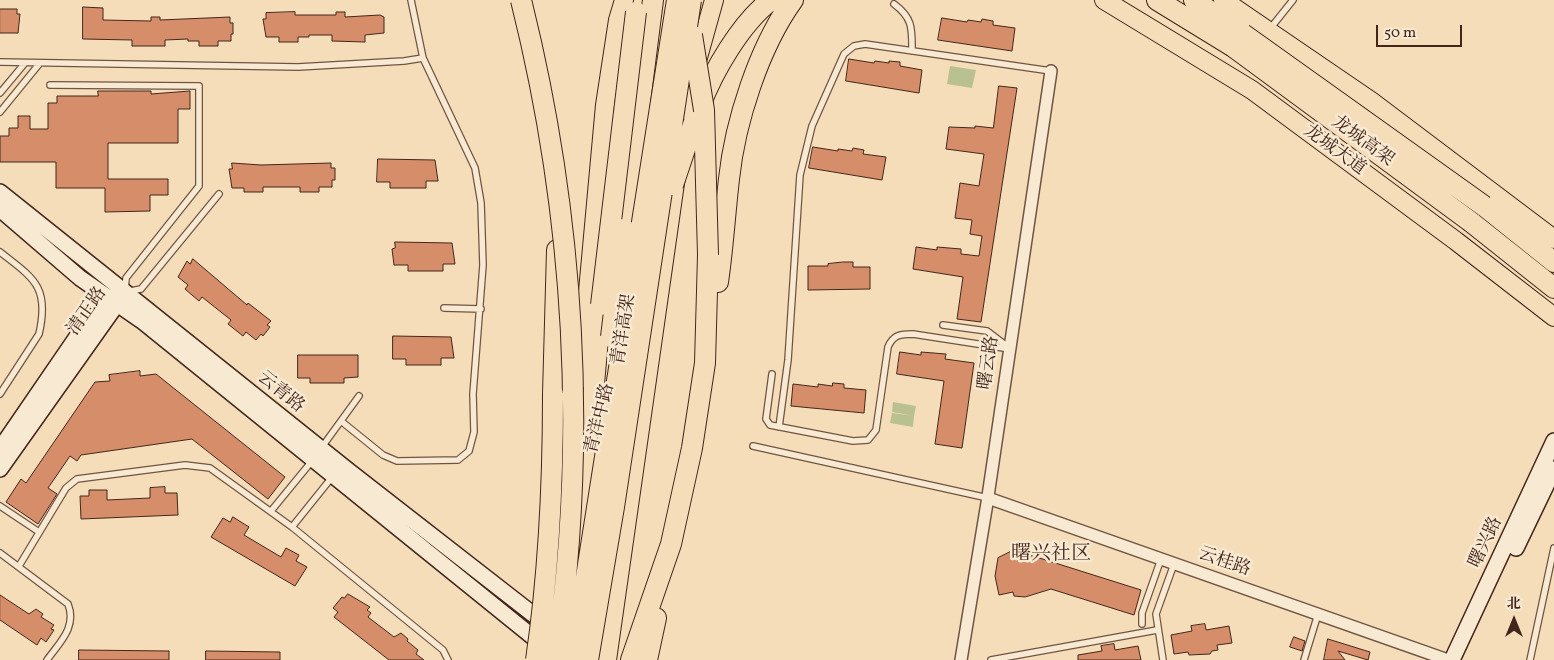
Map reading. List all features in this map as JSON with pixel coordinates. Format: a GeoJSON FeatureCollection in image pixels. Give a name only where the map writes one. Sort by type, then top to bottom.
{"type":"FeatureCollection","features":[{"type":"Feature","properties":{"kind":"highway"},"geometry":{"type":"LineString","coordinates":[[521,0],[544,110],[556,185],[566,251],[571,322],[574,448],[563,614],[552,658]]}},
{"type":"Feature","properties":{"kind":"highway"},"geometry":{"type":"LineString","coordinates":[[585,485],[601,305],[639,0]]}},
{"type":"Feature","properties":{"kind":"highway"},"geometry":{"type":"LineString","coordinates":[[585,584],[596,458],[651,0]]}},
{"type":"Feature","properties":{"kind":"highway","name":"青洋高架"},"geometry":{"type":"LineString","coordinates":[[573,660],[677,0]]}},
{"type":"Feature","properties":{"kind":"highway"},"geometry":{"type":"LineString","coordinates":[[686,0],[704,110],[708,254],[705,363]]}},
{"type":"Feature","properties":{"kind":"highway","name":"青洋高架"},"geometry":{"type":"LineString","coordinates":[[588,660],[640,341],[691,0]]}},
{"type":"Feature","properties":{"kind":"highway"},"geometry":{"type":"LineString","coordinates":[[640,341],[673,187],[710,80],[735,41],[771,0]]}},
{"type":"Feature","properties":{"kind":"highway"},"geometry":{"type":"LineString","coordinates":[[647,660],[692,448],[722,254],[729,178],[740,124],[769,41],[793,0]]}},
{"type":"Feature","properties":{"kind":"highway"},"geometry":{"type":"LineString","coordinates":[[1157,0],[1238,40]]}},
{"type":"Feature","properties":{"kind":"highway","name":"龙城高架"},"geometry":{"type":"LineString","coordinates":[[1168,0],[1238,40],[1484,206],[1554,262]]}},
{"type":"Feature","properties":{"kind":"highway","name":"龙城高架"},"geometry":{"type":"LineString","coordinates":[[1194,0],[1238,40],[1554,288]]}},
{"type":"Feature","properties":{"kind":"highway"},"geometry":{"type":"LineString","coordinates":[[1205,0],[1238,40]]}},
{"type":"Feature","properties":{"kind":"highway"},"geometry":{"type":"LineString","coordinates":[[631,660],[671,544]]}},
{"type":"Feature","properties":{"kind":"main road"},"geometry":{"type":"LineString","coordinates":[[530,660],[534,638],[545,624],[569,550],[570,469],[605,105],[618,20],[624,0]]}},
{"type":"Feature","properties":{"kind":"main road"},"geometry":{"type":"LineString","coordinates":[[593,228],[625,159],[641,29],[651,0]]}},
{"type":"Feature","properties":{"kind":"main road","name":"青洋中路"},"geometry":{"type":"LineString","coordinates":[[552,658],[566,639],[569,550],[619,342],[668,0]]}},
{"type":"Feature","properties":{"kind":"main road","name":"青洋中路"},"geometry":{"type":"LineString","coordinates":[[607,660],[701,0]]}},
{"type":"Feature","properties":{"kind":"main road"},"geometry":{"type":"LineString","coordinates":[[686,102],[714,0]]}},
{"type":"Feature","properties":{"kind":"main road","name":"龙城大道"},"geometry":{"type":"LineString","coordinates":[[1104,0],[1233,73],[1554,317]]}},
{"type":"Feature","properties":{"kind":"main road"},"geometry":{"type":"LineString","coordinates":[[1129,0],[1233,73]]}},
{"type":"Feature","properties":{"kind":"main road"},"geometry":{"type":"LineString","coordinates":[[1223,0],[1371,101],[1554,239]]}},
{"type":"Feature","properties":{"kind":"main road"},"geometry":{"type":"LineString","coordinates":[[545,624],[552,658]]}},
{"type":"Feature","properties":{"kind":"street","name":"曙云路"},"geometry":{"type":"LineString","coordinates":[[961,660],[988,498],[1051,71]]}},
{"type":"Feature","properties":{"kind":"street","name":"云青路"},"geometry":{"type":"LineString","coordinates":[[0,192],[142,321],[317,454],[595,660]]}},
{"type":"Feature","properties":{"kind":"street","name":"云青路"},"geometry":{"type":"LineString","coordinates":[[0,209],[80,278],[118,299]]}},
{"type":"Feature","properties":{"kind":"street","name":"清正路"},"geometry":{"type":"LineString","coordinates":[[0,449],[87,322],[118,299]]}},
{"type":"Feature","properties":{"kind":"street","name":"清正路"},"geometry":{"type":"LineString","coordinates":[[0,469],[118,299]]}},
{"type":"Feature","properties":{"kind":"street","name":"曙兴路"},"geometry":{"type":"LineString","coordinates":[[1452,660],[1554,441]]}},
{"type":"Feature","properties":{"kind":"street","name":"云青路"},"geometry":{"type":"LineString","coordinates":[[317,454],[333,476],[534,638],[552,658]]}},
{"type":"Feature","properties":{"kind":"street","name":"曙兴路"},"geometry":{"type":"LineString","coordinates":[[1464,660],[1554,468]]}},
{"type":"Feature","properties":{"kind":"street","name":"云桂路"},"geometry":{"type":"LineString","coordinates":[[988,498],[1448,660]]}},
{"type":"Feature","properties":{"kind":"lane"},"geometry":{"type":"LineString","coordinates":[[341,421],[382,455],[397,461],[458,460],[469,451],[474,432],[473,394],[483,265],[481,203],[474,168],[423,58],[411,0]]}},
{"type":"Feature","properties":{"kind":"lane"},"geometry":{"type":"LineString","coordinates":[[1247,63],[1293,0]]}},
{"type":"Feature","properties":{"kind":"lane"},"geometry":{"type":"LineString","coordinates":[[894,4],[906,12],[912,27],[912,51]]}},
{"type":"Feature","properties":{"kind":"lane"},"geometry":{"type":"LineString","coordinates":[[779,427],[788,360],[800,175],[812,126],[844,54],[854,46],[865,44],[1051,71]]}},
{"type":"Feature","properties":{"kind":"lane"},"geometry":{"type":"LineString","coordinates":[[0,62],[298,67],[404,61],[423,58]]}},
{"type":"Feature","properties":{"kind":"lane"},"geometry":{"type":"LineString","coordinates":[[0,93],[25,63]]}},
{"type":"Feature","properties":{"kind":"lane"},"geometry":{"type":"LineString","coordinates":[[0,112],[40,63]]}},
{"type":"Feature","properties":{"kind":"lane"},"geometry":{"type":"LineString","coordinates":[[50,85],[200,86],[199,186],[126,278],[118,299]]}},
{"type":"Feature","properties":{"kind":"lane"},"geometry":{"type":"LineString","coordinates":[[118,299],[141,289],[219,194]]}},
{"type":"Feature","properties":{"kind":"lane"},"geometry":{"type":"LineString","coordinates":[[0,252],[33,278],[38,286],[42,324],[40,334],[0,394]]}},
{"type":"Feature","properties":{"kind":"lane"},"geometry":{"type":"LineString","coordinates":[[444,308],[481,309]]}},
{"type":"Feature","properties":{"kind":"lane"},"geometry":{"type":"LineString","coordinates":[[943,324],[987,331],[1010,349]]}},
{"type":"Feature","properties":{"kind":"lane"},"geometry":{"type":"LineString","coordinates":[[772,374],[766,419],[770,425],[853,441],[868,440],[876,430],[881,410],[888,347],[892,339],[900,334],[912,334],[1010,349]]}},
{"type":"Feature","properties":{"kind":"lane"},"geometry":{"type":"LineString","coordinates":[[271,511],[317,454],[359,396]]}},
{"type":"Feature","properties":{"kind":"lane"},"geometry":{"type":"LineString","coordinates":[[753,446],[988,498]]}},
{"type":"Feature","properties":{"kind":"lane"},"geometry":{"type":"LineString","coordinates":[[19,566],[66,488],[77,478],[185,465],[210,468],[292,527],[443,650],[448,660]]}},
{"type":"Feature","properties":{"kind":"lane"},"geometry":{"type":"LineString","coordinates":[[292,527],[333,476]]}},
{"type":"Feature","properties":{"kind":"lane"},"geometry":{"type":"LineString","coordinates":[[0,506],[40,532]]}},
{"type":"Feature","properties":{"kind":"lane"},"geometry":{"type":"LineString","coordinates":[[1530,660],[1554,548]]}},
{"type":"Feature","properties":{"kind":"lane"},"geometry":{"type":"LineString","coordinates":[[0,553],[68,604],[72,615],[69,630],[47,660]]}},
{"type":"Feature","properties":{"kind":"lane"},"geometry":{"type":"LineString","coordinates":[[1142,624],[1142,613],[1161,559]]}},
{"type":"Feature","properties":{"kind":"lane"},"geometry":{"type":"LineString","coordinates":[[1163,660],[1156,614],[1174,564]]}},
{"type":"Feature","properties":{"kind":"lane"},"geometry":{"type":"LineString","coordinates":[[1304,660],[1318,614]]}},
{"type":"Feature","properties":{"kind":"lane"},"geometry":{"type":"LineString","coordinates":[[991,660],[1157,630]]}},
{"type":"Feature","properties":{"kind":"green space"},"geometry":{"type":"Polygon","coordinates":[[[950,66],[976,70],[972,88],[947,84],[950,66]]]}},
{"type":"Feature","properties":{"kind":"green space"},"geometry":{"type":"Polygon","coordinates":[[[893,402],[916,406],[914,416],[892,412],[893,402]]]}},
{"type":"Feature","properties":{"kind":"green space"},"geometry":{"type":"Polygon","coordinates":[[[892,413],[914,416],[913,427],[890,423],[892,413]]]}},
{"type":"Feature","properties":{"kind":"building"},"geometry":{"type":"Polygon","coordinates":[[[83,7],[103,8],[103,20],[151,21],[151,17],[160,17],[160,20],[230,17],[230,23],[233,23],[233,34],[231,34],[231,41],[218,41],[218,46],[199,46],[199,41],[188,41],[188,39],[165,40],[165,46],[132,46],[132,40],[83,39],[83,7]]]}},
{"type":"Feature","properties":{"kind":"building"},"geometry":{"type":"Polygon","coordinates":[[[0,9],[17,9],[17,14],[20,14],[18,33],[0,33],[0,9]]]}},
{"type":"Feature","properties":{"kind":"building"},"geometry":{"type":"Polygon","coordinates":[[[295,12],[295,15],[336,15],[336,12],[345,12],[345,17],[380,15],[384,17],[384,33],[365,35],[365,42],[332,41],[332,35],[298,37],[298,42],[279,42],[279,37],[266,37],[263,19],[266,19],[266,13],[295,12]]]}},
{"type":"Feature","properties":{"kind":"building"},"geometry":{"type":"Polygon","coordinates":[[[942,18],[967,22],[968,20],[981,22],[982,19],[993,21],[993,25],[1015,28],[1012,51],[938,40],[942,18]]]}},
{"type":"Feature","properties":{"kind":"building"},"geometry":{"type":"Polygon","coordinates":[[[849,59],[874,63],[875,61],[900,62],[900,66],[922,70],[919,93],[846,81],[849,59]]]}},
{"type":"Feature","properties":{"kind":"building"},"geometry":{"type":"Polygon","coordinates":[[[999,86],[1017,88],[981,322],[957,319],[963,277],[913,269],[916,247],[937,250],[937,247],[961,249],[961,254],[979,256],[982,236],[970,234],[972,220],[955,218],[960,183],[979,186],[984,154],[946,149],[949,127],[975,128],[975,126],[993,128],[999,86]]]}},
{"type":"Feature","properties":{"kind":"building"},"geometry":{"type":"Polygon","coordinates":[[[98,91],[151,91],[151,94],[190,91],[190,109],[178,109],[178,143],[108,143],[108,179],[168,179],[168,195],[150,195],[150,211],[105,212],[105,188],[56,188],[56,162],[0,162],[0,136],[9,136],[9,128],[18,128],[18,116],[30,116],[30,129],[48,129],[48,103],[57,103],[57,96],[98,96],[98,91]]]}},
{"type":"Feature","properties":{"kind":"building"},"geometry":{"type":"Polygon","coordinates":[[[813,147],[838,151],[838,149],[852,151],[853,148],[864,150],[863,154],[886,157],[882,180],[809,168],[813,147]]]}},
{"type":"Feature","properties":{"kind":"building"},"geometry":{"type":"Polygon","coordinates":[[[378,159],[435,160],[438,181],[426,181],[426,188],[390,188],[390,182],[377,182],[378,159]]]}},
{"type":"Feature","properties":{"kind":"building"},"geometry":{"type":"Polygon","coordinates":[[[232,163],[261,165],[331,163],[331,168],[335,168],[335,180],[332,180],[332,187],[319,187],[319,192],[300,192],[300,187],[263,187],[263,192],[244,192],[244,188],[232,188],[229,169],[232,169],[232,163]]]}},
{"type":"Feature","properties":{"kind":"building"},"geometry":{"type":"Polygon","coordinates":[[[395,242],[452,243],[455,264],[443,264],[443,271],[408,271],[408,265],[394,265],[392,249],[395,248],[395,242]]]}},
{"type":"Feature","properties":{"kind":"building"},"geometry":{"type":"Polygon","coordinates":[[[193,259],[247,305],[248,303],[271,321],[267,325],[270,327],[263,336],[261,334],[256,340],[246,332],[243,336],[228,324],[231,320],[202,297],[199,301],[185,289],[188,285],[178,277],[187,261],[190,264],[193,259]]]}},
{"type":"Feature","properties":{"kind":"building"},"geometry":{"type":"Polygon","coordinates":[[[853,262],[853,267],[870,267],[870,289],[808,290],[808,266],[828,266],[828,264],[853,262]]]}},
{"type":"Feature","properties":{"kind":"building"},"geometry":{"type":"Polygon","coordinates":[[[393,336],[451,337],[454,358],[441,358],[441,365],[406,365],[406,359],[393,359],[393,336]]]}},
{"type":"Feature","properties":{"kind":"building"},"geometry":{"type":"Polygon","coordinates":[[[900,352],[921,355],[921,352],[946,354],[945,359],[974,363],[962,448],[935,444],[944,381],[897,374],[900,352]]]}},
{"type":"Feature","properties":{"kind":"building"},"geometry":{"type":"Polygon","coordinates":[[[298,355],[358,355],[358,377],[344,378],[344,383],[310,383],[310,378],[298,378],[298,355]]]}},
{"type":"Feature","properties":{"kind":"building"},"geometry":{"type":"Polygon","coordinates":[[[140,371],[140,376],[156,374],[285,477],[268,499],[192,439],[81,455],[77,461],[70,456],[48,488],[57,494],[38,524],[6,502],[21,479],[26,483],[95,382],[110,381],[109,375],[140,371]]]}},
{"type":"Feature","properties":{"kind":"building"},"geometry":{"type":"Polygon","coordinates":[[[833,383],[844,384],[844,388],[866,390],[864,413],[791,406],[793,384],[818,387],[818,384],[832,386],[833,383]]]}},
{"type":"Feature","properties":{"kind":"building"},"geometry":{"type":"Polygon","coordinates":[[[165,487],[165,493],[177,493],[178,515],[81,519],[80,496],[89,496],[89,490],[107,490],[107,500],[150,498],[150,488],[165,487]]]}},
{"type":"Feature","properties":{"kind":"building"},"geometry":{"type":"Polygon","coordinates":[[[233,517],[249,527],[244,535],[281,557],[286,548],[299,555],[296,561],[307,567],[295,586],[211,537],[223,518],[230,522],[233,517]]]}},
{"type":"Feature","properties":{"kind":"building"},"geometry":{"type":"Polygon","coordinates":[[[1014,550],[1141,590],[1134,615],[1051,589],[1025,597],[1014,596],[1013,592],[999,595],[995,576],[998,558],[1014,550]]]}},
{"type":"Feature","properties":{"kind":"building"},"geometry":{"type":"Polygon","coordinates":[[[348,594],[370,607],[367,610],[371,613],[368,617],[394,637],[401,633],[408,639],[407,641],[418,650],[416,654],[424,660],[389,660],[334,617],[338,612],[333,608],[342,597],[344,598],[348,594]]]}},
{"type":"Feature","properties":{"kind":"building"},"geometry":{"type":"Polygon","coordinates":[[[0,595],[29,614],[36,609],[43,614],[41,617],[54,625],[51,629],[54,630],[46,642],[41,638],[37,645],[0,620],[0,595]]]}},
{"type":"Feature","properties":{"kind":"building"},"geometry":{"type":"Polygon","coordinates":[[[1205,624],[1206,630],[1229,626],[1232,643],[1217,645],[1218,650],[1212,651],[1210,654],[1189,655],[1188,652],[1174,654],[1171,635],[1192,631],[1191,626],[1205,624]]]}},
{"type":"Feature","properties":{"kind":"building"},"geometry":{"type":"Polygon","coordinates":[[[1294,637],[1305,641],[1302,651],[1290,647],[1294,637]]]}},
{"type":"Feature","properties":{"kind":"building"},"geometry":{"type":"Polygon","coordinates":[[[1328,639],[1370,652],[1368,660],[1338,651],[1345,660],[1324,660],[1328,639]]]}},
{"type":"Feature","properties":{"kind":"building"},"geometry":{"type":"Polygon","coordinates":[[[1114,644],[1115,650],[1138,646],[1141,660],[1078,660],[1078,655],[1102,651],[1101,646],[1114,644]]]}},
{"type":"Feature","properties":{"kind":"building"},"geometry":{"type":"Polygon","coordinates":[[[79,650],[169,651],[169,660],[79,660],[79,650]]]}},
{"type":"Feature","properties":{"kind":"building"},"geometry":{"type":"Polygon","coordinates":[[[206,651],[280,652],[280,660],[206,660],[206,651]]]}},
{"type":"Feature","properties":{"kind":"district","name":"曙兴社区"},"geometry":{"type":"Point","coordinates":[1051,555]}}]}
